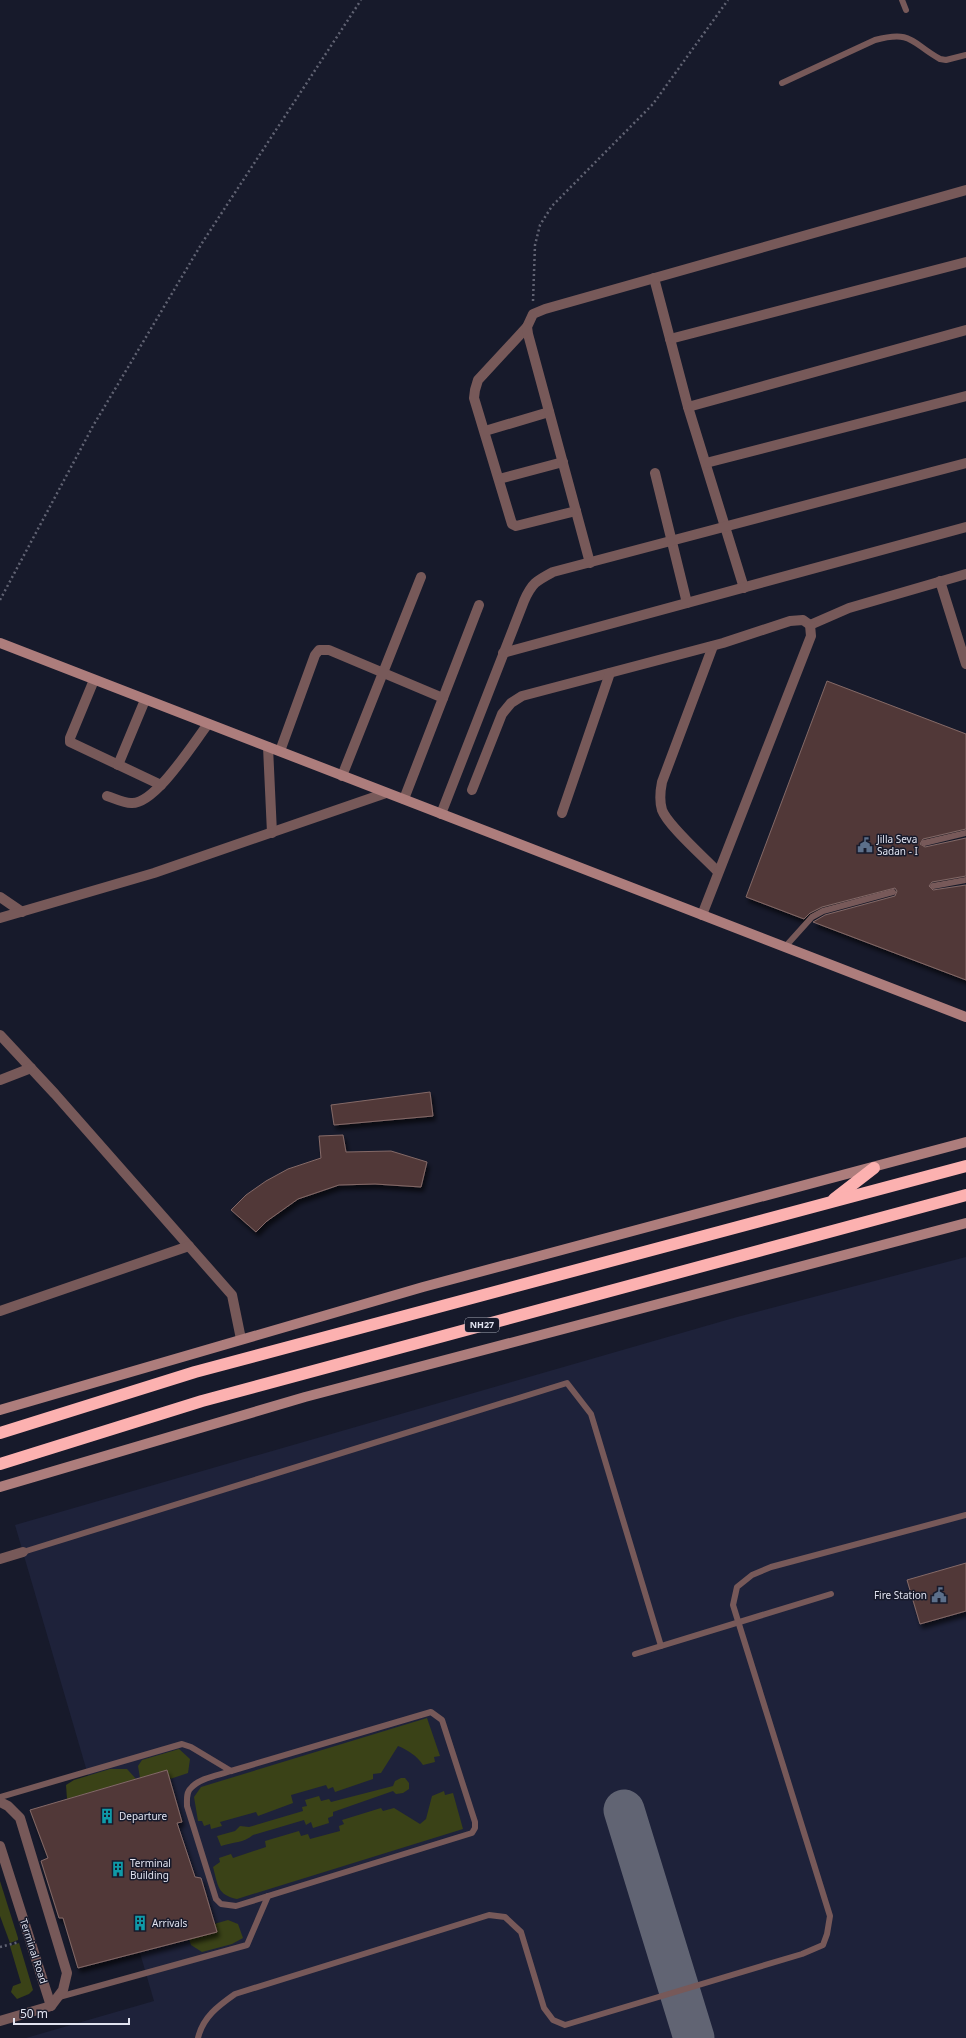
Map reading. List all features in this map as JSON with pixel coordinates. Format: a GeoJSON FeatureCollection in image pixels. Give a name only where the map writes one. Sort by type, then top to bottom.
{"type":"FeatureCollection","features":[{"type":"Feature","properties":{"kind":"highway"},"geometry":{"type":"LineString","coordinates":[[0,1433],[195,1372],[966,1166]]}},
{"type":"Feature","properties":{"kind":"highway"},"geometry":{"type":"LineString","coordinates":[[830,1202],[874,1168]]}},
{"type":"Feature","properties":{"kind":"highway","name":"NH27"},"geometry":{"type":"LineString","coordinates":[[0,1464],[202,1401],[966,1195]]}},
{"type":"Feature","properties":{"kind":"street"},"geometry":{"type":"LineString","coordinates":[[576,511],[514,525],[474,398],[474,390],[478,380],[527,327],[533,314],[545,309],[966,190]]}},
{"type":"Feature","properties":{"kind":"street"},"geometry":{"type":"LineString","coordinates":[[670,339],[966,262]]}},
{"type":"Feature","properties":{"kind":"street"},"geometry":{"type":"LineString","coordinates":[[654,278],[688,407],[744,588]]}},
{"type":"Feature","properties":{"kind":"street"},"geometry":{"type":"LineString","coordinates":[[527,327],[590,563]]}},
{"type":"Feature","properties":{"kind":"street"},"geometry":{"type":"LineString","coordinates":[[688,407],[966,330]]}},
{"type":"Feature","properties":{"kind":"street"},"geometry":{"type":"LineString","coordinates":[[706,463],[966,396]]}},
{"type":"Feature","properties":{"kind":"street"},"geometry":{"type":"LineString","coordinates":[[485,431],[549,412]]}},
{"type":"Feature","properties":{"kind":"street"},"geometry":{"type":"LineString","coordinates":[[500,479],[563,462]]}},
{"type":"Feature","properties":{"kind":"street"},"geometry":{"type":"LineString","coordinates":[[441,814],[503,653],[531,586],[553,572],[726,528],[966,463]]}},
{"type":"Feature","properties":{"kind":"street"},"geometry":{"type":"LineString","coordinates":[[655,473],[673,541],[687,604]]}},
{"type":"Feature","properties":{"kind":"street"},"geometry":{"type":"LineString","coordinates":[[503,653],[687,604],[966,526]]}},
{"type":"Feature","properties":{"kind":"street"},"geometry":{"type":"LineString","coordinates":[[810,625],[849,608],[966,574]]}},
{"type":"Feature","properties":{"kind":"street"},"geometry":{"type":"LineString","coordinates":[[342,776],[421,577]]}},
{"type":"Feature","properties":{"kind":"street"},"geometry":{"type":"LineString","coordinates":[[940,581],[966,664]]}},
{"type":"Feature","properties":{"kind":"street"},"geometry":{"type":"LineString","coordinates":[[404,799],[479,605]]}},
{"type":"Feature","properties":{"kind":"street"},"geometry":{"type":"LineString","coordinates":[[472,790],[502,714],[511,703],[522,696],[713,646],[790,622],[803,620],[810,625],[811,636],[702,915]]}},
{"type":"Feature","properties":{"kind":"street"},"geometry":{"type":"LineString","coordinates":[[0,643],[966,1017]]}},
{"type":"Feature","properties":{"kind":"street"},"geometry":{"type":"LineString","coordinates":[[713,646],[662,782],[659,796],[662,811],[671,824],[718,872]]}},
{"type":"Feature","properties":{"kind":"street"},"geometry":{"type":"LineString","coordinates":[[280,752],[315,655],[319,650],[329,650],[443,698]]}},
{"type":"Feature","properties":{"kind":"street"},"geometry":{"type":"LineString","coordinates":[[562,812],[610,673]]}},
{"type":"Feature","properties":{"kind":"street"},"geometry":{"type":"LineString","coordinates":[[94,680],[70,738],[70,742],[161,785]]}},
{"type":"Feature","properties":{"kind":"street"},"geometry":{"type":"LineString","coordinates":[[118,765],[145,700]]}},
{"type":"Feature","properties":{"kind":"street"},"geometry":{"type":"LineString","coordinates":[[107,796],[131,803],[147,798],[161,785],[208,724]]}},
{"type":"Feature","properties":{"kind":"street"},"geometry":{"type":"LineString","coordinates":[[268,747],[272,833]]}},
{"type":"Feature","properties":{"kind":"street"},"geometry":{"type":"LineString","coordinates":[[0,918],[154,873],[386,793]]}},
{"type":"Feature","properties":{"kind":"street"},"geometry":{"type":"LineString","coordinates":[[0,897],[22,912]]}},
{"type":"Feature","properties":{"kind":"street"},"geometry":{"type":"LineString","coordinates":[[0,1035],[232,1295],[241,1339]]}},
{"type":"Feature","properties":{"kind":"street"},"geometry":{"type":"LineString","coordinates":[[0,1080],[31,1068]]}},
{"type":"Feature","properties":{"kind":"street"},"geometry":{"type":"LineString","coordinates":[[0,1410],[423,1286],[874,1168],[966,1142]]}},
{"type":"Feature","properties":{"kind":"street"},"geometry":{"type":"LineString","coordinates":[[0,1487],[305,1397],[966,1223]]}},
{"type":"Feature","properties":{"kind":"street"},"geometry":{"type":"LineString","coordinates":[[0,1311],[189,1246]]}},
{"type":"Feature","properties":{"kind":"street"},"geometry":{"type":"LineString","coordinates":[[0,1559],[22,1552]]}},
{"type":"Feature","properties":{"kind":"street"},"geometry":{"type":"LineString","coordinates":[[0,1802],[8,1806],[20,1818],[67,1973],[63,1990],[51,2006],[0,2021]]}},
{"type":"Feature","properties":{"kind":"street","name":"Terminal Road"},"geometry":{"type":"LineString","coordinates":[[0,1846],[51,2006]]}},
{"type":"Feature","properties":{"kind":"lane"},"geometry":{"type":"LineString","coordinates":[[902,0],[906,10]]}},
{"type":"Feature","properties":{"kind":"lane"},"geometry":{"type":"LineString","coordinates":[[782,82],[875,40],[889,36],[902,36],[910,38],[940,59],[946,60],[966,54]]}},
{"type":"Feature","properties":{"kind":"lane"},"geometry":{"type":"LineString","coordinates":[[924,843],[966,833]]}},
{"type":"Feature","properties":{"kind":"lane"},"geometry":{"type":"LineString","coordinates":[[933,886],[966,880]]}},
{"type":"Feature","properties":{"kind":"lane"},"geometry":{"type":"LineString","coordinates":[[785,947],[812,917],[822,912],[893,892]]}},
{"type":"Feature","properties":{"kind":"lane"},"geometry":{"type":"LineString","coordinates":[[22,1552],[567,1383],[591,1414],[661,1646]]}},
{"type":"Feature","properties":{"kind":"lane"},"geometry":{"type":"LineString","coordinates":[[198,2038],[200,2030],[212,2011],[235,1994],[489,1915],[505,1918],[521,1932],[544,2008],[553,2020],[565,2025],[794,1956],[823,1944],[827,1934],[830,1916],[738,1623],[733,1605],[737,1587],[752,1575],[771,1567],[966,1515]]}},
{"type":"Feature","properties":{"kind":"lane"},"geometry":{"type":"LineString","coordinates":[[635,1654],[831,1594]]}},
{"type":"Feature","properties":{"kind":"lane"},"geometry":{"type":"LineString","coordinates":[[431,1712],[442,1720],[475,1822],[475,1828],[472,1833],[236,1906],[221,1904],[216,1899],[187,1806],[187,1795],[191,1788],[202,1781],[232,1771],[431,1712]]}},
{"type":"Feature","properties":{"kind":"lane"},"geometry":{"type":"LineString","coordinates":[[0,1797],[182,1744],[191,1747],[232,1771]]}},
{"type":"Feature","properties":{"kind":"lane"},"geometry":{"type":"LineString","coordinates":[[58,1997],[247,1945],[268,1896]]}},
{"type":"Feature","properties":{"kind":"path"},"geometry":{"type":"LineString","coordinates":[[0,600],[93,426],[202,243],[361,0]]}},
{"type":"Feature","properties":{"kind":"path"},"geometry":{"type":"LineString","coordinates":[[533,314],[535,246],[540,225],[552,206],[653,104],[728,0]]}},
{"type":"Feature","properties":{"kind":"shaded area"},"geometry":{"type":"Polygon","coordinates":[[[966,1257],[966,2038],[26,2038],[154,2001],[15,1525],[737,1317],[966,1257]]]}},
{"type":"Feature","properties":{"kind":"green space"},"geometry":{"type":"Polygon","coordinates":[[[427,1718],[440,1756],[434,1757],[435,1762],[423,1765],[412,1754],[398,1746],[381,1773],[373,1774],[373,1779],[335,1792],[333,1787],[328,1789],[326,1785],[291,1795],[293,1803],[258,1816],[256,1812],[220,1822],[222,1826],[211,1829],[210,1824],[204,1826],[202,1821],[198,1821],[194,1797],[201,1787],[427,1718]]]}},
{"type":"Feature","properties":{"kind":"green space"},"geometry":{"type":"Polygon","coordinates":[[[179,1749],[190,1759],[188,1773],[170,1779],[167,1770],[140,1778],[138,1766],[142,1760],[179,1749]]]}},
{"type":"Feature","properties":{"kind":"green space"},"geometry":{"type":"Polygon","coordinates":[[[110,1769],[127,1769],[136,1779],[67,1799],[66,1785],[74,1780],[110,1769]]]}},
{"type":"Feature","properties":{"kind":"green space"},"geometry":{"type":"Polygon","coordinates":[[[405,1778],[409,1783],[409,1789],[403,1793],[396,1794],[393,1791],[333,1812],[333,1816],[328,1818],[329,1823],[313,1828],[311,1822],[306,1825],[304,1820],[253,1835],[242,1841],[221,1846],[217,1836],[235,1831],[240,1826],[249,1827],[303,1811],[302,1807],[307,1806],[305,1800],[319,1796],[321,1801],[329,1799],[331,1802],[393,1786],[395,1781],[405,1778]]]}},
{"type":"Feature","properties":{"kind":"green space"},"geometry":{"type":"Polygon","coordinates":[[[444,1791],[445,1795],[453,1793],[463,1829],[237,1899],[226,1895],[219,1888],[213,1867],[220,1862],[219,1858],[231,1854],[233,1858],[266,1847],[265,1841],[299,1831],[301,1836],[308,1834],[310,1839],[340,1831],[339,1826],[344,1824],[342,1820],[381,1808],[383,1811],[394,1808],[420,1824],[426,1819],[432,1796],[444,1791]]]}},
{"type":"Feature","properties":{"kind":"green space"},"geometry":{"type":"Polygon","coordinates":[[[0,1881],[18,1938],[18,1940],[10,1943],[0,1916],[0,1881]]]}},
{"type":"Feature","properties":{"kind":"green space"},"geometry":{"type":"Polygon","coordinates":[[[228,1920],[238,1924],[243,1938],[232,1944],[202,1952],[191,1945],[189,1939],[214,1924],[228,1920]]]}},
{"type":"Feature","properties":{"kind":"green space"},"geometry":{"type":"Polygon","coordinates":[[[19,1943],[33,1990],[29,1994],[17,1999],[11,1992],[13,1986],[21,1983],[10,1946],[19,1943]]]}},
{"type":"Feature","properties":{"kind":"building","name":"Jilla Seva Sadan - I"},"geometry":{"type":"Polygon","coordinates":[[[827,681],[966,734],[966,829],[923,839],[920,844],[925,847],[966,838],[966,876],[932,882],[929,886],[933,890],[966,885],[966,980],[813,922],[825,915],[895,896],[897,891],[895,888],[822,907],[810,913],[804,919],[746,897],[827,681]]]}},
{"type":"Feature","properties":{"kind":"building"},"geometry":{"type":"Polygon","coordinates":[[[430,1092],[433,1116],[334,1125],[331,1105],[430,1092]]]}},
{"type":"Feature","properties":{"kind":"building"},"geometry":{"type":"Polygon","coordinates":[[[343,1135],[346,1152],[391,1151],[427,1162],[421,1187],[375,1184],[339,1185],[298,1199],[267,1221],[256,1232],[231,1210],[246,1195],[266,1181],[288,1169],[321,1158],[319,1136],[343,1135]]]}},
{"type":"Feature","properties":{"kind":"building","name":"Fire Station"},"geometry":{"type":"Polygon","coordinates":[[[966,1563],[966,1611],[920,1624],[907,1580],[966,1563]]]}},
{"type":"Feature","properties":{"kind":"building","name":"Terminal Building"},"geometry":{"type":"Polygon","coordinates":[[[167,1770],[182,1822],[177,1823],[195,1877],[201,1878],[217,1932],[78,1968],[63,1918],[59,1918],[41,1861],[48,1858],[30,1810],[167,1770]]]}},
{"type":"Feature","properties":{"kind":"taxiway"},"geometry":{"type":"LineString","coordinates":[[624,1810],[694,2038]]}},
{"type":"Feature","properties":{"kind":"place","name":"Jilla Seva Sadan - I"},"geometry":{"type":"Point","coordinates":[865,845]}},
{"type":"Feature","properties":{"kind":"place","name":"Fire Station"},"geometry":{"type":"Point","coordinates":[939,1595]}},
{"type":"Feature","properties":{"kind":"place","name":"Departure"},"geometry":{"type":"Point","coordinates":[107,1816]}},
{"type":"Feature","properties":{"kind":"place","name":"Terminal Building"},"geometry":{"type":"Point","coordinates":[118,1869]}},
{"type":"Feature","properties":{"kind":"place","name":"Arrivals"},"geometry":{"type":"Point","coordinates":[140,1923]}}]}
